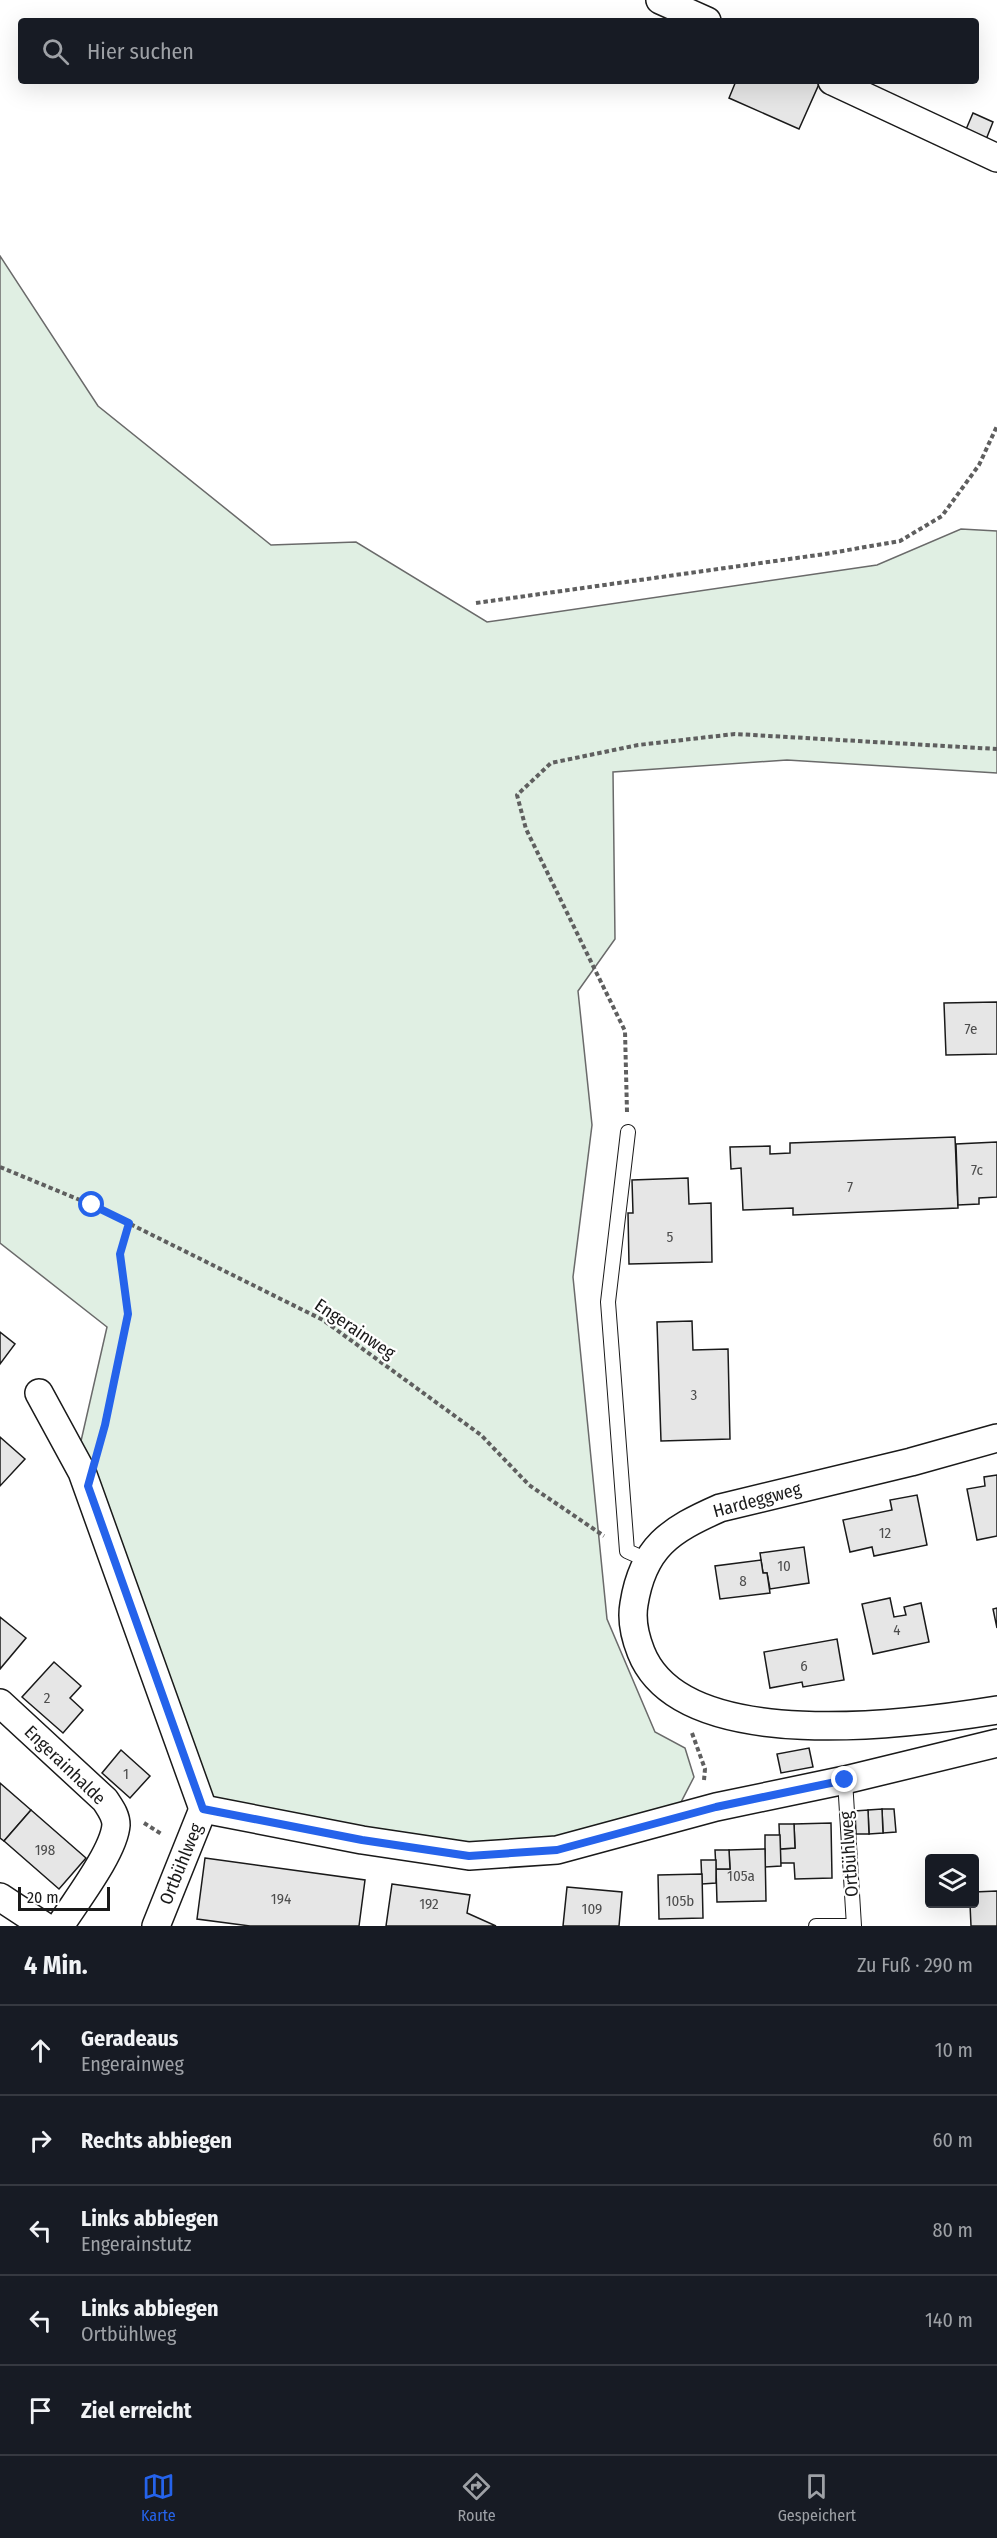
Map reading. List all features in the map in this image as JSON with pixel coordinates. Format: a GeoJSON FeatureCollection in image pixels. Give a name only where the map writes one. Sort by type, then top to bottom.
{"type":"FeatureCollection","features":[{"type":"Feature","properties":{"kind":"street"},"geometry":{"type":"LineString","coordinates":[[660,0],[700,18]]}},
{"type":"Feature","properties":{"kind":"street"},"geometry":{"type":"LineString","coordinates":[[838,84],[997,159]]}},
{"type":"Feature","properties":{"kind":"street"},"geometry":{"type":"LineString","coordinates":[[39,1393],[85,1479],[203,1809]]}},
{"type":"Feature","properties":{"kind":"street","name":"Hardeggweg"},"geometry":{"type":"LineString","coordinates":[[997,1438],[911,1462],[720,1509],[694,1520],[637,1556],[637,1586],[633,1610],[634,1637],[654,1676],[681,1698],[740,1718],[830,1727],[888,1725],[997,1710]]}},
{"type":"Feature","properties":{"kind":"street","name":"Engerainhalde"},"geometry":{"type":"LineString","coordinates":[[0,1703],[105,1800],[113,1813],[116,1824],[113,1837],[98,1867],[60,1926]]}},
{"type":"Feature","properties":{"kind":"street","name":"Ortbühlweg"},"geometry":{"type":"LineString","coordinates":[[156,1926],[203,1809],[362,1840],[469,1856],[557,1850],[716,1807],[845,1780],[997,1743]]}},
{"type":"Feature","properties":{"kind":"street"},"geometry":{"type":"LineString","coordinates":[[0,1897],[44,1926]]}},
{"type":"Feature","properties":{"kind":"lane"},"geometry":{"type":"LineString","coordinates":[[628,1132],[608,1302],[637,1556]]}},
{"type":"Feature","properties":{"kind":"lane","name":"Ortbühlweg"},"geometry":{"type":"LineString","coordinates":[[816,1926],[854,1926],[845,1780]]}},
{"type":"Feature","properties":{"kind":"path"},"geometry":{"type":"LineString","coordinates":[[476,603],[825,554],[900,541],[942,516],[979,465],[997,426]]}},
{"type":"Feature","properties":{"kind":"path"},"geometry":{"type":"LineString","coordinates":[[628,1132],[625,1031],[526,829],[517,795],[551,763],[638,745],[735,734],[997,749]]}},
{"type":"Feature","properties":{"kind":"path","name":"Engerainweg"},"geometry":{"type":"LineString","coordinates":[[0,1167],[92,1205],[323,1320],[481,1435],[529,1485],[637,1556]]}},
{"type":"Feature","properties":{"kind":"path"},"geometry":{"type":"LineString","coordinates":[[85,1479],[105,1425],[128,1314],[120,1254],[129,1223]]}},
{"type":"Feature","properties":{"kind":"path"},"geometry":{"type":"LineString","coordinates":[[681,1698],[705,1769],[704,1788]]}},
{"type":"Feature","properties":{"kind":"green space"},"geometry":{"type":"Polygon","coordinates":[[[0,256],[98,406],[271,545],[356,542],[487,622],[877,565],[961,529],[997,531],[997,773],[787,760],[613,772],[615,939],[578,991],[592,1125],[573,1277],[607,1619],[655,1732],[685,1748],[694,1777],[680,1804],[555,1842],[469,1847],[211,1799],[81,1441],[107,1327],[0,1243],[0,256]]]}},
{"type":"Feature","properties":{"kind":"building"},"geometry":{"type":"Polygon","coordinates":[[[735,84],[819,84],[799,129],[729,98],[735,84]]]}},
{"type":"Feature","properties":{"kind":"building"},"geometry":{"type":"Polygon","coordinates":[[[973,113],[993,122],[985,142],[964,134],[973,113]]]}},
{"type":"Feature","properties":{"kind":"building"},"geometry":{"type":"Polygon","coordinates":[[[997,1002],[997,1054],[946,1055],[944,1003],[997,1002]]]}},
{"type":"Feature","properties":{"kind":"building"},"geometry":{"type":"Polygon","coordinates":[[[955,1137],[958,1208],[793,1215],[793,1208],[743,1210],[741,1168],[731,1169],[730,1147],[770,1146],[770,1154],[790,1153],[790,1143],[955,1137]]]}},
{"type":"Feature","properties":{"kind":"building"},"geometry":{"type":"Polygon","coordinates":[[[997,1142],[997,1197],[979,1198],[979,1204],[958,1205],[956,1144],[997,1142]]]}},
{"type":"Feature","properties":{"kind":"building"},"geometry":{"type":"Polygon","coordinates":[[[688,1178],[689,1204],[711,1203],[712,1262],[629,1264],[628,1213],[633,1213],[632,1180],[688,1178]]]}},
{"type":"Feature","properties":{"kind":"building"},"geometry":{"type":"Polygon","coordinates":[[[692,1321],[693,1350],[728,1349],[730,1439],[661,1441],[657,1322],[692,1321]]]}},
{"type":"Feature","properties":{"kind":"building"},"geometry":{"type":"Polygon","coordinates":[[[0,1332],[15,1344],[0,1364],[0,1332]]]}},
{"type":"Feature","properties":{"kind":"building"},"geometry":{"type":"Polygon","coordinates":[[[0,1437],[25,1459],[0,1486],[0,1437]]]}},
{"type":"Feature","properties":{"kind":"building"},"geometry":{"type":"Polygon","coordinates":[[[997,1475],[997,1536],[977,1540],[967,1489],[985,1486],[984,1477],[997,1475]]]}},
{"type":"Feature","properties":{"kind":"building"},"geometry":{"type":"Polygon","coordinates":[[[917,1495],[927,1545],[874,1556],[872,1547],[850,1552],[843,1520],[892,1510],[890,1500],[917,1495]]]}},
{"type":"Feature","properties":{"kind":"building"},"geometry":{"type":"Polygon","coordinates":[[[804,1547],[809,1583],[770,1589],[767,1573],[763,1573],[760,1553],[804,1547]]]}},
{"type":"Feature","properties":{"kind":"building"},"geometry":{"type":"Polygon","coordinates":[[[761,1560],[763,1573],[767,1573],[770,1593],[720,1599],[715,1566],[761,1560]]]}},
{"type":"Feature","properties":{"kind":"building"},"geometry":{"type":"Polygon","coordinates":[[[890,1598],[894,1617],[906,1615],[904,1607],[921,1603],[929,1642],[873,1654],[862,1604],[890,1598]]]}},
{"type":"Feature","properties":{"kind":"building"},"geometry":{"type":"Polygon","coordinates":[[[997,1608],[997,1628],[993,1609],[997,1608]]]}},
{"type":"Feature","properties":{"kind":"building"},"geometry":{"type":"Polygon","coordinates":[[[0,1617],[26,1638],[0,1669],[0,1617]]]}},
{"type":"Feature","properties":{"kind":"building"},"geometry":{"type":"Polygon","coordinates":[[[837,1639],[844,1680],[803,1687],[802,1682],[770,1688],[764,1652],[837,1639]]]}},
{"type":"Feature","properties":{"kind":"building"},"geometry":{"type":"Polygon","coordinates":[[[54,1662],[81,1686],[70,1698],[83,1710],[63,1733],[22,1697],[54,1662]]]}},
{"type":"Feature","properties":{"kind":"building"},"geometry":{"type":"Polygon","coordinates":[[[809,1748],[813,1767],[781,1773],[777,1754],[809,1748]]]}},
{"type":"Feature","properties":{"kind":"building"},"geometry":{"type":"Polygon","coordinates":[[[121,1750],[150,1776],[130,1798],[102,1773],[121,1750]]]}},
{"type":"Feature","properties":{"kind":"building"},"geometry":{"type":"Polygon","coordinates":[[[0,1783],[31,1810],[4,1841],[0,1838],[0,1783]]]}},
{"type":"Feature","properties":{"kind":"building"},"geometry":{"type":"Polygon","coordinates":[[[882,1809],[894,1809],[896,1832],[883,1833],[882,1809]]]}},
{"type":"Feature","properties":{"kind":"building"},"geometry":{"type":"Polygon","coordinates":[[[882,1809],[883,1833],[869,1834],[868,1810],[882,1809]]]}},
{"type":"Feature","properties":{"kind":"building"},"geometry":{"type":"Polygon","coordinates":[[[31,1810],[86,1858],[59,1889],[4,1841],[31,1810]]]}},
{"type":"Feature","properties":{"kind":"building"},"geometry":{"type":"Polygon","coordinates":[[[868,1810],[869,1834],[856,1834],[855,1811],[868,1810]]]}},
{"type":"Feature","properties":{"kind":"building"},"geometry":{"type":"Polygon","coordinates":[[[831,1823],[832,1878],[795,1879],[794,1863],[780,1863],[780,1849],[795,1848],[794,1824],[831,1823]]]}},
{"type":"Feature","properties":{"kind":"building"},"geometry":{"type":"Polygon","coordinates":[[[779,1824],[794,1824],[795,1848],[780,1849],[779,1824]]]}},
{"type":"Feature","properties":{"kind":"building"},"geometry":{"type":"Polygon","coordinates":[[[765,1835],[780,1835],[781,1866],[765,1867],[765,1835]]]}},
{"type":"Feature","properties":{"kind":"building"},"geometry":{"type":"Polygon","coordinates":[[[765,1849],[766,1901],[717,1902],[716,1869],[730,1869],[729,1850],[765,1849]]]}},
{"type":"Feature","properties":{"kind":"building"},"geometry":{"type":"Polygon","coordinates":[[[715,1850],[729,1850],[730,1869],[716,1869],[715,1850]]]}},
{"type":"Feature","properties":{"kind":"building"},"geometry":{"type":"Polygon","coordinates":[[[205,1858],[365,1880],[359,1926],[250,1926],[197,1919],[205,1858]]]}},
{"type":"Feature","properties":{"kind":"building"},"geometry":{"type":"Polygon","coordinates":[[[701,1860],[716,1860],[716,1883],[702,1884],[701,1860]]]}},
{"type":"Feature","properties":{"kind":"building"},"geometry":{"type":"Polygon","coordinates":[[[702,1874],[703,1918],[659,1919],[658,1875],[702,1874]]]}},
{"type":"Feature","properties":{"kind":"building"},"geometry":{"type":"Polygon","coordinates":[[[392,1884],[470,1895],[467,1913],[496,1926],[386,1926],[392,1884]]]}},
{"type":"Feature","properties":{"kind":"building"},"geometry":{"type":"Polygon","coordinates":[[[567,1887],[622,1892],[619,1926],[563,1926],[567,1887]]]}},
{"type":"Feature","properties":{"kind":"building"},"geometry":{"type":"Polygon","coordinates":[[[997,1891],[997,1926],[971,1926],[970,1908],[979,1908],[979,1892],[997,1891]]]}},
{"type":"Feature","properties":{"kind":"route"},"geometry":{"type":"LineString","coordinates":[[92,1205],[129,1223],[120,1254],[128,1314],[105,1425],[88,1486],[203,1809],[362,1840],[469,1856],[557,1850],[716,1807],[845,1780]]}}]}
